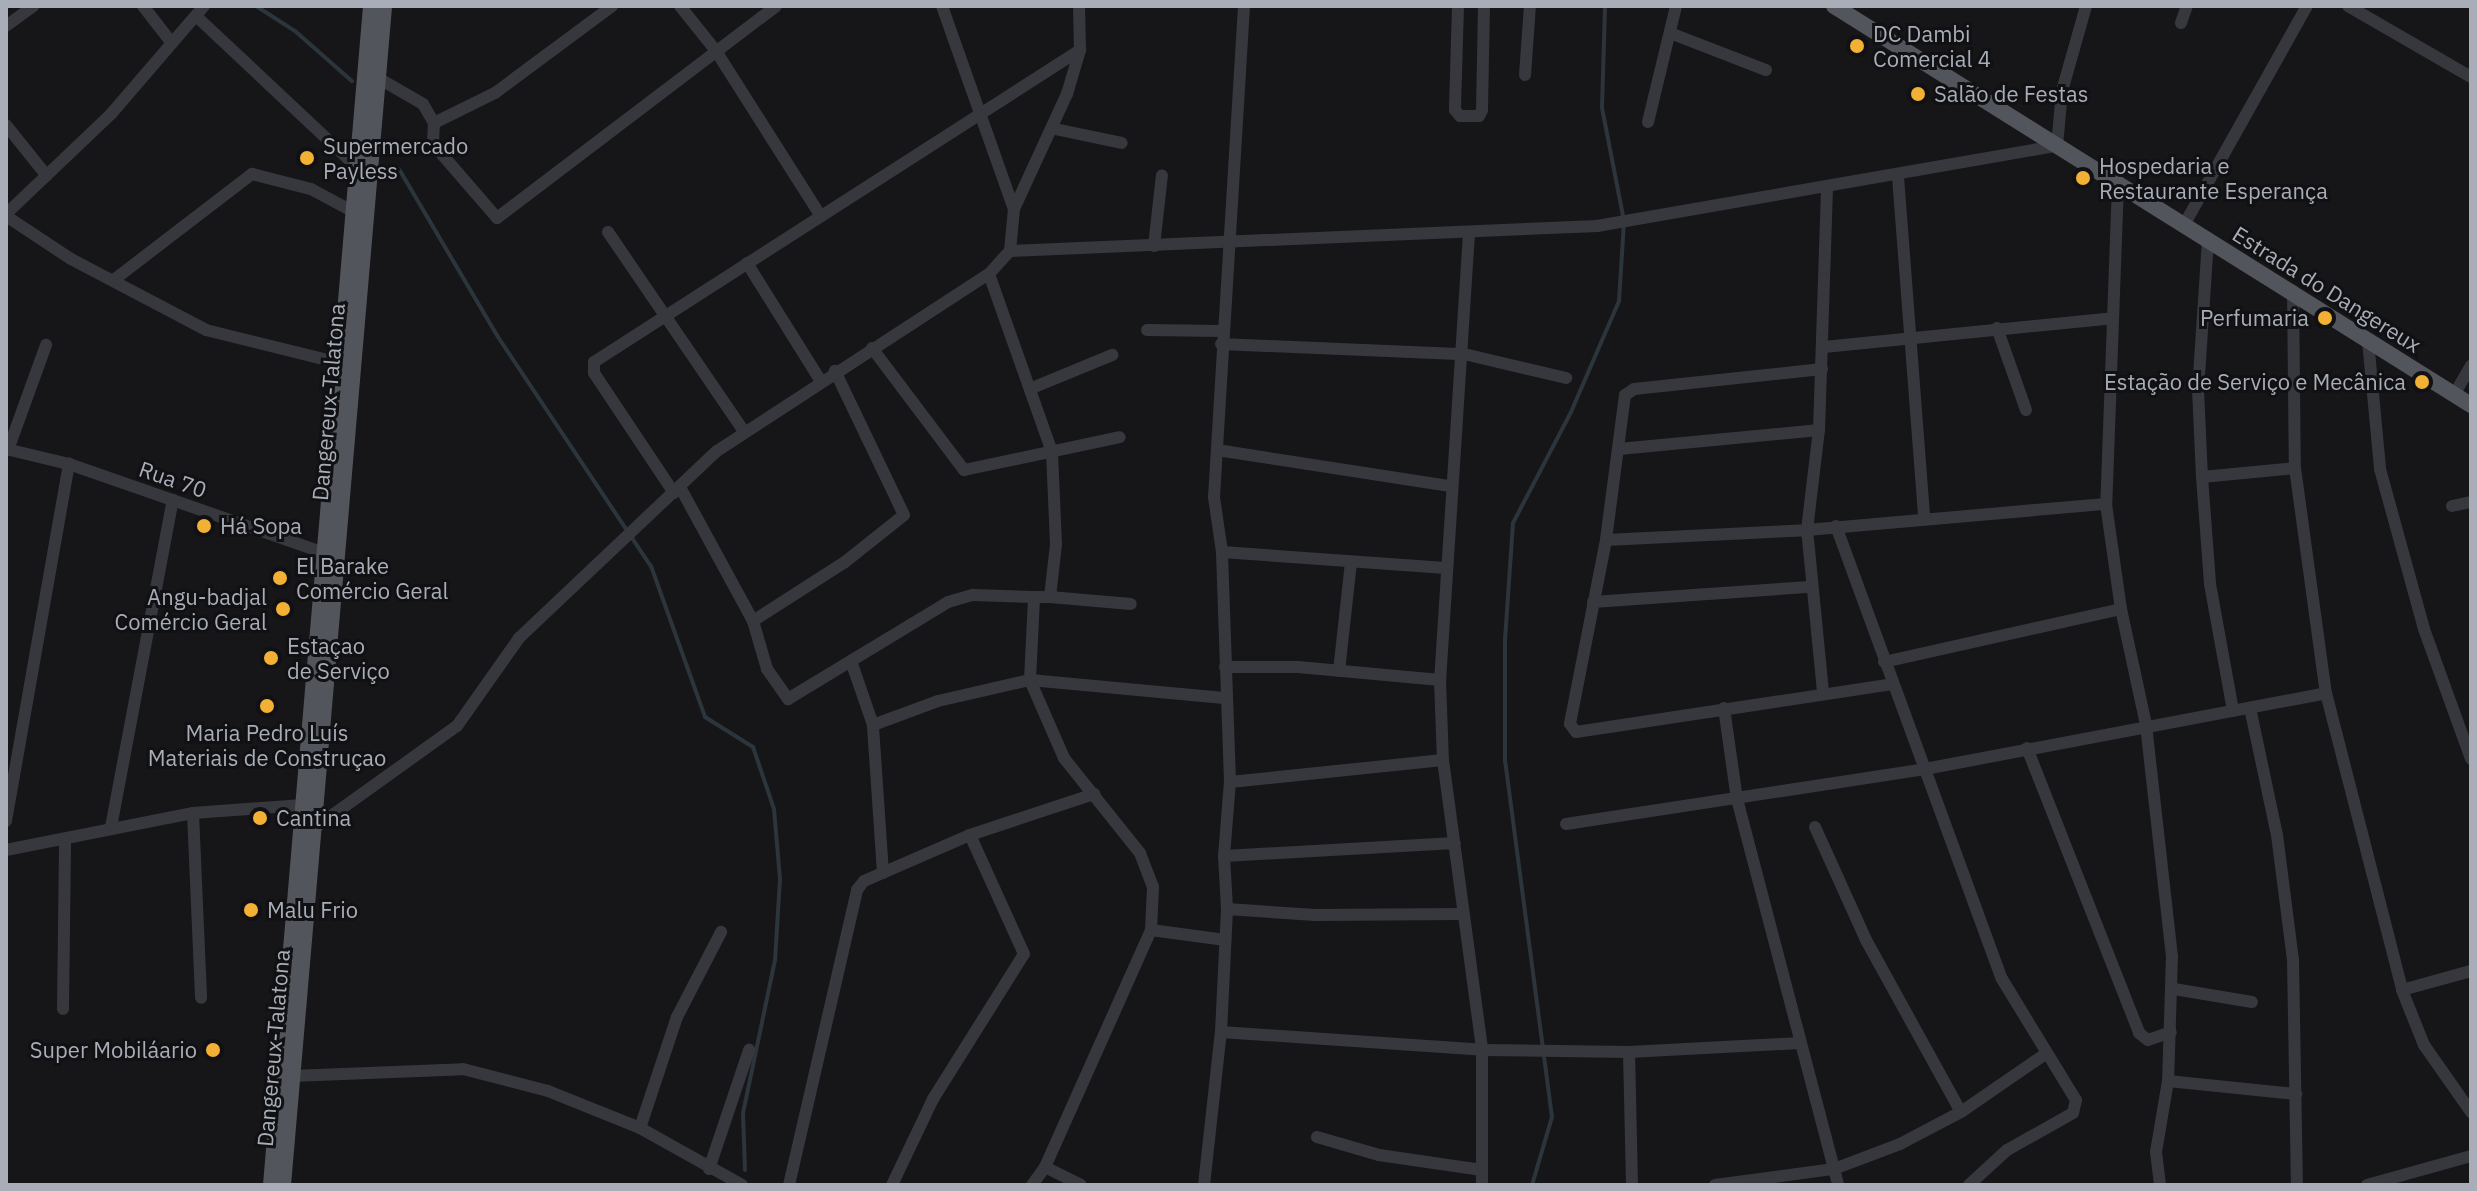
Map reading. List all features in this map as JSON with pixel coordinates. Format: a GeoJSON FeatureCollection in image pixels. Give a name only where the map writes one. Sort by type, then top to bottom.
{"type":"FeatureCollection","features":[{"type":"Feature","properties":{"kind":"main road","name":"Dangereux-Talatona"},"geometry":{"type":"LineString","coordinates":[[271,1185],[371,6]]}},
{"type":"Feature","properties":{"kind":"main road","name":"Dangereux-Talatona"},"geometry":{"type":"LineString","coordinates":[[283,1185],[384,6]]}},
{"type":"Feature","properties":{"kind":"main road","name":"Estrada do Dangereux"},"geometry":{"type":"LineString","coordinates":[[1834,6],[2471,405]]}},
{"type":"Feature","properties":{"kind":"street"},"geometry":{"type":"LineString","coordinates":[[8,6],[11,22],[34,6]]}},
{"type":"Feature","properties":{"kind":"street"},"geometry":{"type":"LineString","coordinates":[[143,6],[171,42]]}},
{"type":"Feature","properties":{"kind":"street"},"geometry":{"type":"LineString","coordinates":[[434,123],[495,93],[612,6]]}},
{"type":"Feature","properties":{"kind":"street"},"geometry":{"type":"LineString","coordinates":[[680,6],[716,51],[819,213]]}},
{"type":"Feature","properties":{"kind":"street"},"geometry":{"type":"LineString","coordinates":[[378,78],[423,104],[434,123],[433,144],[497,218],[776,6]]}},
{"type":"Feature","properties":{"kind":"street"},"geometry":{"type":"LineString","coordinates":[[942,6],[977,116],[1014,209]]}},
{"type":"Feature","properties":{"kind":"street"},"geometry":{"type":"LineString","coordinates":[[313,829],[457,726],[519,638],[743,430],[989,274],[1010,251],[1014,209],[1055,129],[1080,50],[1079,6]]}},
{"type":"Feature","properties":{"kind":"street"},"geometry":{"type":"LineString","coordinates":[[1204,1185],[1221,1032],[1227,909],[1224,856],[1230,782],[1224,698],[1222,552],[1214,497],[1221,338],[1244,6]]}},
{"type":"Feature","properties":{"kind":"street"},"geometry":{"type":"LineString","coordinates":[[1458,6],[1455,110],[1460,116],[1479,116],[1482,110],[1484,6]]}},
{"type":"Feature","properties":{"kind":"street"},"geometry":{"type":"LineString","coordinates":[[1525,75],[1530,6]]}},
{"type":"Feature","properties":{"kind":"street"},"geometry":{"type":"LineString","coordinates":[[1648,122],[1676,6]]}},
{"type":"Feature","properties":{"kind":"street"},"geometry":{"type":"LineString","coordinates":[[1010,251],[1597,226],[1898,177],[2057,146],[2062,91],[2086,6]]}},
{"type":"Feature","properties":{"kind":"street"},"geometry":{"type":"LineString","coordinates":[[2181,23],[2187,6]]}},
{"type":"Feature","properties":{"kind":"street"},"geometry":{"type":"LineString","coordinates":[[2184,225],[2307,6]]}},
{"type":"Feature","properties":{"kind":"street"},"geometry":{"type":"LineString","coordinates":[[2348,6],[2471,77]]}},
{"type":"Feature","properties":{"kind":"street"},"geometry":{"type":"LineString","coordinates":[[339,363],[206,330],[49,246],[6,215],[111,114],[200,11],[356,166]]}},
{"type":"Feature","properties":{"kind":"street"},"geometry":{"type":"LineString","coordinates":[[1670,33],[1766,70]]}},
{"type":"Feature","properties":{"kind":"street"},"geometry":{"type":"LineString","coordinates":[[1080,50],[819,213],[592,367],[677,490],[753,621],[759,653],[788,699],[948,602],[973,595],[1131,604]]}},
{"type":"Feature","properties":{"kind":"street"},"geometry":{"type":"LineString","coordinates":[[6,125],[47,176]]}},
{"type":"Feature","properties":{"kind":"street"},"geometry":{"type":"LineString","coordinates":[[1055,129],[1122,143]]}},
{"type":"Feature","properties":{"kind":"street"},"geometry":{"type":"LineString","coordinates":[[115,279],[252,174],[311,189],[352,211]]}},
{"type":"Feature","properties":{"kind":"street"},"geometry":{"type":"LineString","coordinates":[[1154,246],[1162,175]]}},
{"type":"Feature","properties":{"kind":"street"},"geometry":{"type":"LineString","coordinates":[[1898,177],[1907,341],[1924,518]]}},
{"type":"Feature","properties":{"kind":"street"},"geometry":{"type":"LineString","coordinates":[[2118,184],[2106,504],[2121,609],[2146,725],[2174,989],[2168,1081],[2156,1152],[2160,1185]]}},
{"type":"Feature","properties":{"kind":"street"},"geometry":{"type":"LineString","coordinates":[[1823,692],[1809,587],[1807,530],[1819,430],[1824,347],[1827,187]]}},
{"type":"Feature","properties":{"kind":"street"},"geometry":{"type":"LineString","coordinates":[[608,232],[743,430]]}},
{"type":"Feature","properties":{"kind":"street"},"geometry":{"type":"LineString","coordinates":[[1469,233],[1464,354],[1450,486],[1440,680],[1443,760],[1482,1050],[1482,1185]]}},
{"type":"Feature","properties":{"kind":"street"},"geometry":{"type":"LineString","coordinates":[[2208,240],[2198,389],[2202,477],[2210,584],[2233,711]]}},
{"type":"Feature","properties":{"kind":"street"},"geometry":{"type":"LineString","coordinates":[[747,263],[820,380]]}},
{"type":"Feature","properties":{"kind":"street"},"geometry":{"type":"LineString","coordinates":[[989,274],[1032,388],[1052,452],[1056,544],[1050,597]]}},
{"type":"Feature","properties":{"kind":"street"},"geometry":{"type":"LineString","coordinates":[[2293,291],[2295,468],[2326,693],[2402,990],[2424,1045],[2471,1112]]}},
{"type":"Feature","properties":{"kind":"street"},"geometry":{"type":"LineString","coordinates":[[1824,347],[2113,318]]}},
{"type":"Feature","properties":{"kind":"street"},"geometry":{"type":"LineString","coordinates":[[1997,328],[2026,410]]}},
{"type":"Feature","properties":{"kind":"street"},"geometry":{"type":"LineString","coordinates":[[1147,330],[1464,354],[1566,378]]}},
{"type":"Feature","properties":{"kind":"street"},"geometry":{"type":"LineString","coordinates":[[2368,341],[2380,469],[2424,629],[2470,757]]}},
{"type":"Feature","properties":{"kind":"street"},"geometry":{"type":"LineString","coordinates":[[7,450],[46,345]]}},
{"type":"Feature","properties":{"kind":"street"},"geometry":{"type":"LineString","coordinates":[[872,348],[964,470],[1120,437]]}},
{"type":"Feature","properties":{"kind":"street"},"geometry":{"type":"LineString","coordinates":[[1032,388],[1112,355]]}},
{"type":"Feature","properties":{"kind":"street"},"geometry":{"type":"LineString","coordinates":[[2454,395],[2471,366]]}},
{"type":"Feature","properties":{"kind":"street"},"geometry":{"type":"LineString","coordinates":[[1822,369],[1628,390],[1606,540],[1571,729],[1892,684]]}},
{"type":"Feature","properties":{"kind":"street"},"geometry":{"type":"LineString","coordinates":[[753,621],[902,520],[903,511],[835,371]]}},
{"type":"Feature","properties":{"kind":"street"},"geometry":{"type":"LineString","coordinates":[[1619,449],[1819,430]]}},
{"type":"Feature","properties":{"kind":"street","name":"Rua 70"},"geometry":{"type":"LineString","coordinates":[[7,450],[69,464],[324,553]]}},
{"type":"Feature","properties":{"kind":"street"},"geometry":{"type":"LineString","coordinates":[[1217,450],[1450,486]]}},
{"type":"Feature","properties":{"kind":"street"},"geometry":{"type":"LineString","coordinates":[[6,821],[69,464]]}},
{"type":"Feature","properties":{"kind":"street"},"geometry":{"type":"LineString","coordinates":[[2202,477],[2295,468]]}},
{"type":"Feature","properties":{"kind":"street"},"geometry":{"type":"LineString","coordinates":[[111,827],[173,500]]}},
{"type":"Feature","properties":{"kind":"street"},"geometry":{"type":"LineString","coordinates":[[2452,506],[2471,502]]}},
{"type":"Feature","properties":{"kind":"street"},"geometry":{"type":"LineString","coordinates":[[1606,540],[1807,530],[2106,504]]}},
{"type":"Feature","properties":{"kind":"street"},"geometry":{"type":"LineString","coordinates":[[1836,526],[2002,979],[2077,1107],[2007,1150],[1969,1185]]}},
{"type":"Feature","properties":{"kind":"street"},"geometry":{"type":"LineString","coordinates":[[1222,552],[1445,568]]}},
{"type":"Feature","properties":{"kind":"street"},"geometry":{"type":"LineString","coordinates":[[1339,671],[1351,563]]}},
{"type":"Feature","properties":{"kind":"street"},"geometry":{"type":"LineString","coordinates":[[1593,602],[1809,587]]}},
{"type":"Feature","properties":{"kind":"street"},"geometry":{"type":"LineString","coordinates":[[1032,1185],[1045,1167],[1151,930],[1153,887],[1146,867],[1064,758],[1030,680],[1034,597]]}},
{"type":"Feature","properties":{"kind":"street"},"geometry":{"type":"LineString","coordinates":[[1884,662],[2121,609]]}},
{"type":"Feature","properties":{"kind":"street"},"geometry":{"type":"LineString","coordinates":[[851,661],[873,725],[883,873]]}},
{"type":"Feature","properties":{"kind":"street"},"geometry":{"type":"LineString","coordinates":[[1225,667],[1339,671],[1440,680]]}},
{"type":"Feature","properties":{"kind":"street"},"geometry":{"type":"LineString","coordinates":[[873,725],[938,701],[1030,680],[1224,698]]}},
{"type":"Feature","properties":{"kind":"street"},"geometry":{"type":"LineString","coordinates":[[1566,824],[1925,769],[2326,693]]}},
{"type":"Feature","properties":{"kind":"street"},"geometry":{"type":"LineString","coordinates":[[1724,708],[1737,799],[1838,1185]]}},
{"type":"Feature","properties":{"kind":"street"},"geometry":{"type":"LineString","coordinates":[[2250,708],[2277,835],[2293,960],[2297,1185]]}},
{"type":"Feature","properties":{"kind":"street"},"geometry":{"type":"LineString","coordinates":[[2027,748],[2139,1033],[2148,1040],[2171,1032]]}},
{"type":"Feature","properties":{"kind":"street"},"geometry":{"type":"LineString","coordinates":[[1230,782],[1443,760]]}},
{"type":"Feature","properties":{"kind":"street"},"geometry":{"type":"LineString","coordinates":[[789,1185],[851,901],[864,881],[970,835],[1094,794]]}},
{"type":"Feature","properties":{"kind":"street"},"geometry":{"type":"LineString","coordinates":[[6,850],[193,813],[303,805]]}},
{"type":"Feature","properties":{"kind":"street"},"geometry":{"type":"LineString","coordinates":[[193,813],[201,998]]}},
{"type":"Feature","properties":{"kind":"street"},"geometry":{"type":"LineString","coordinates":[[1815,827],[1866,940],[1961,1112]]}},
{"type":"Feature","properties":{"kind":"street"},"geometry":{"type":"LineString","coordinates":[[892,1185],[933,1099],[1024,954],[970,835]]}},
{"type":"Feature","properties":{"kind":"street"},"geometry":{"type":"LineString","coordinates":[[63,1009],[65,839]]}},
{"type":"Feature","properties":{"kind":"street"},"geometry":{"type":"LineString","coordinates":[[1224,856],[1455,843]]}},
{"type":"Feature","properties":{"kind":"street"},"geometry":{"type":"LineString","coordinates":[[1227,909],[1315,915],[1462,914]]}},
{"type":"Feature","properties":{"kind":"street"},"geometry":{"type":"LineString","coordinates":[[1151,930],[1225,940]]}},
{"type":"Feature","properties":{"kind":"street"},"geometry":{"type":"LineString","coordinates":[[640,1128],[677,1017],[721,932]]}},
{"type":"Feature","properties":{"kind":"street"},"geometry":{"type":"LineString","coordinates":[[2402,990],[2471,971]]}},
{"type":"Feature","properties":{"kind":"street"},"geometry":{"type":"LineString","coordinates":[[2174,989],[2252,1002]]}},
{"type":"Feature","properties":{"kind":"street"},"geometry":{"type":"LineString","coordinates":[[1221,1032],[1482,1050],[1629,1052],[1800,1043]]}},
{"type":"Feature","properties":{"kind":"street"},"geometry":{"type":"LineString","coordinates":[[709,1169],[749,1050]]}},
{"type":"Feature","properties":{"kind":"street"},"geometry":{"type":"LineString","coordinates":[[1629,1052],[1632,1185]]}},
{"type":"Feature","properties":{"kind":"street"},"geometry":{"type":"LineString","coordinates":[[1715,1185],[1834,1169],[1961,1112],[2044,1055]]}},
{"type":"Feature","properties":{"kind":"street"},"geometry":{"type":"LineString","coordinates":[[292,1076],[463,1069],[548,1091],[640,1128],[742,1185]]}},
{"type":"Feature","properties":{"kind":"street"},"geometry":{"type":"LineString","coordinates":[[2168,1081],[2296,1094]]}},
{"type":"Feature","properties":{"kind":"street"},"geometry":{"type":"LineString","coordinates":[[1317,1137],[1379,1155],[1482,1170]]}},
{"type":"Feature","properties":{"kind":"street"},"geometry":{"type":"LineString","coordinates":[[2367,1185],[2471,1156]]}},
{"type":"Feature","properties":{"kind":"street"},"geometry":{"type":"LineString","coordinates":[[1045,1167],[1081,1185]]}},
{"type":"Feature","properties":{"kind":"waterway"},"geometry":{"type":"LineString","coordinates":[[256,6],[295,31],[352,81]]}},
{"type":"Feature","properties":{"kind":"waterway"},"geometry":{"type":"LineString","coordinates":[[1532,1185],[1552,1117],[1505,762],[1505,640],[1513,523],[1571,412],[1619,301],[1624,221],[1602,108],[1605,6]]}},
{"type":"Feature","properties":{"kind":"waterway"},"geometry":{"type":"LineString","coordinates":[[399,169],[498,337],[651,566],[705,717],[753,747],[774,809],[780,879],[775,960],[743,1113],[745,1170]]}},
{"type":"Feature","properties":{"kind":"place","name":"DC Dambi Comercial 4"},"geometry":{"type":"Point","coordinates":[1857,46]}},
{"type":"Feature","properties":{"kind":"place","name":"Salão de Festas"},"geometry":{"type":"Point","coordinates":[1918,94]}},
{"type":"Feature","properties":{"kind":"place","name":"Supermercado Payless"},"geometry":{"type":"Point","coordinates":[307,158]}},
{"type":"Feature","properties":{"kind":"place","name":"Hospedaria e Restaurante Esperança"},"geometry":{"type":"Point","coordinates":[2083,178]}},
{"type":"Feature","properties":{"kind":"place","name":"Perfumaria"},"geometry":{"type":"Point","coordinates":[2325,318]}},
{"type":"Feature","properties":{"kind":"place","name":"Estação de Serviço e Mecânica"},"geometry":{"type":"Point","coordinates":[2422,382]}},
{"type":"Feature","properties":{"kind":"place","name":"Há Sopa"},"geometry":{"type":"Point","coordinates":[204,526]}},
{"type":"Feature","properties":{"kind":"place","name":"El Barake Comércio Geral"},"geometry":{"type":"Point","coordinates":[280,578]}},
{"type":"Feature","properties":{"kind":"place","name":"Angu-badjal Comércio Geral"},"geometry":{"type":"Point","coordinates":[283,609]}},
{"type":"Feature","properties":{"kind":"place","name":"Estaçao de Serviço"},"geometry":{"type":"Point","coordinates":[271,658]}},
{"type":"Feature","properties":{"kind":"place","name":"Maria Pedro Luís Materiais de Construçao"},"geometry":{"type":"Point","coordinates":[267,706]}},
{"type":"Feature","properties":{"kind":"place","name":"Cantina"},"geometry":{"type":"Point","coordinates":[260,818]}},
{"type":"Feature","properties":{"kind":"place","name":"Malu Frio"},"geometry":{"type":"Point","coordinates":[251,910]}},
{"type":"Feature","properties":{"kind":"place","name":"Super Mobiláario"},"geometry":{"type":"Point","coordinates":[213,1050]}}]}
